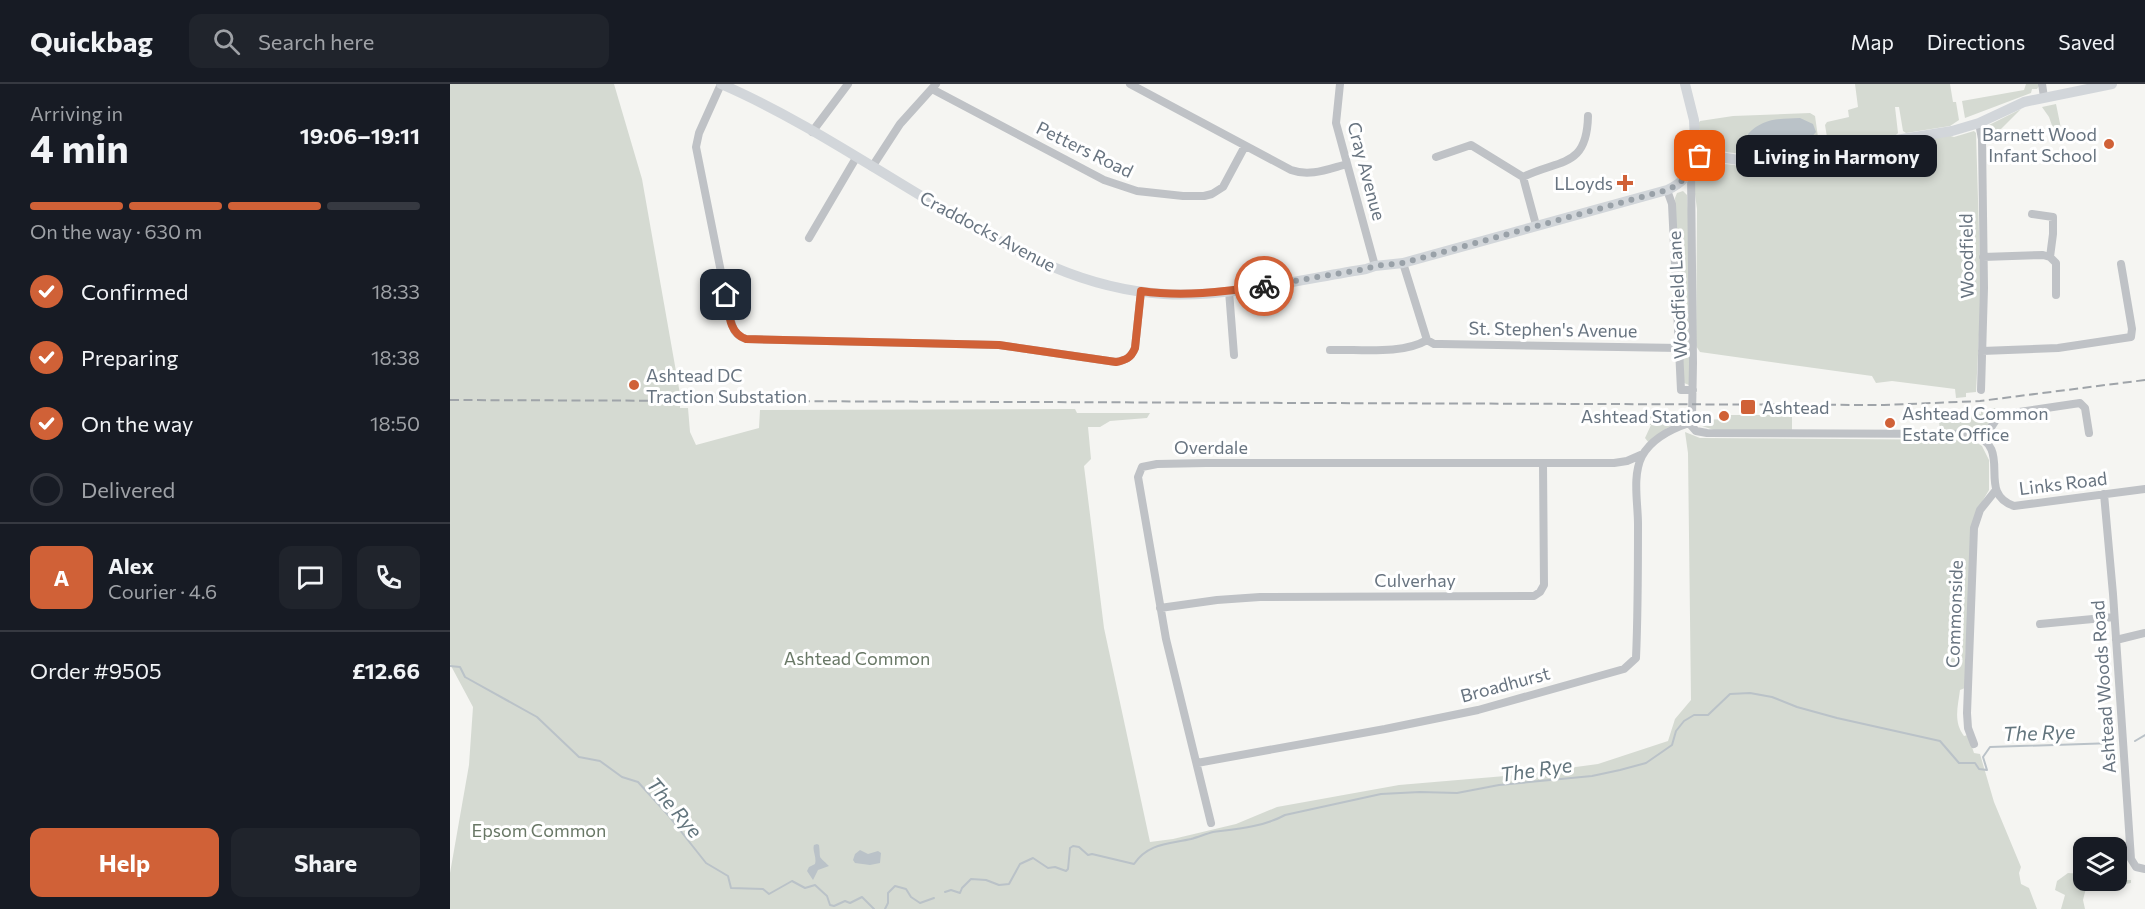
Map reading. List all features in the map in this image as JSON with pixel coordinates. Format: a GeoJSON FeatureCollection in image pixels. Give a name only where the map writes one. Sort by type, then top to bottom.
{"type":"FeatureCollection","features":[{"type":"Feature","properties":{"kind":"street","name":"Craddocks Avenue"},"geometry":{"type":"LineString","coordinates":[[721,84],[785,116],[1030,258],[1080,278],[1105,285],[1173,295],[1229,291],[1403,263],[1667,190],[1680,184],[1691,171]]}},
{"type":"Feature","properties":{"kind":"street"},"geometry":{"type":"LineString","coordinates":[[721,84],[699,133],[696,147],[730,317],[733,330],[738,336],[746,339],[999,345],[1116,362],[1125,361],[1132,356],[1135,348],[1141,291]]}},
{"type":"Feature","properties":{"kind":"street"},"geometry":{"type":"LineString","coordinates":[[812,132],[849,84]]}},
{"type":"Feature","properties":{"kind":"street"},"geometry":{"type":"LineString","coordinates":[[1130,84],[1302,174],[1347,164]]}},
{"type":"Feature","properties":{"kind":"street","name":"Cray Avenue"},"geometry":{"type":"LineString","coordinates":[[1340,84],[1335,116],[1375,266]]}},
{"type":"Feature","properties":{"kind":"street"},"geometry":{"type":"LineString","coordinates":[[1684,84],[1694,120],[1695,143],[1700,156]]}},
{"type":"Feature","properties":{"kind":"street"},"geometry":{"type":"LineString","coordinates":[[2042,84],[2044,97]]}},
{"type":"Feature","properties":{"kind":"street"},"geometry":{"type":"LineString","coordinates":[[1700,156],[1758,163],[1792,160],[1952,131],[1979,123],[2024,102],[2110,84]]}},
{"type":"Feature","properties":{"kind":"street"},"geometry":{"type":"LineString","coordinates":[[872,167],[900,124],[934,86]]}},
{"type":"Feature","properties":{"kind":"street","name":"Petters Road"},"geometry":{"type":"LineString","coordinates":[[934,86],[1104,180],[1137,192],[1183,196],[1212,194],[1222,187],[1245,146]]}},
{"type":"Feature","properties":{"kind":"street"},"geometry":{"type":"LineString","coordinates":[[1523,177],[1574,158],[1588,131],[1588,116]]}},
{"type":"Feature","properties":{"kind":"street","name":"Woodfield"},"geometry":{"type":"LineString","coordinates":[[1979,123],[1982,139],[1984,288],[1981,390]]}},
{"type":"Feature","properties":{"kind":"street"},"geometry":{"type":"LineString","coordinates":[[1436,157],[1471,145],[1523,177],[1536,225]]}},
{"type":"Feature","properties":{"kind":"street"},"geometry":{"type":"LineString","coordinates":[[1691,171],[1700,156]]}},
{"type":"Feature","properties":{"kind":"street"},"geometry":{"type":"LineString","coordinates":[[809,238],[855,158]]}},
{"type":"Feature","properties":{"kind":"street","name":"Woodfield Lane"},"geometry":{"type":"LineString","coordinates":[[1689,423],[1692,416],[1693,390],[1691,171]]}},
{"type":"Feature","properties":{"kind":"street"},"geometry":{"type":"LineString","coordinates":[[1680,184],[1691,196]]}},
{"type":"Feature","properties":{"kind":"street","name":"Woodfield Lane"},"geometry":{"type":"LineString","coordinates":[[1667,190],[1672,204],[1681,390],[1693,390]]}},
{"type":"Feature","properties":{"kind":"street"},"geometry":{"type":"LineString","coordinates":[[2031,214],[2053,217],[2050,257]]}},
{"type":"Feature","properties":{"kind":"street"},"geometry":{"type":"LineString","coordinates":[[1983,257],[2043,255],[2050,257],[2056,263],[2056,295]]}},
{"type":"Feature","properties":{"kind":"street"},"geometry":{"type":"LineString","coordinates":[[1403,263],[1427,340]]}},
{"type":"Feature","properties":{"kind":"street"},"geometry":{"type":"LineString","coordinates":[[1982,351],[2058,348],[2131,337],[2132,329],[2121,264]]}},
{"type":"Feature","properties":{"kind":"street"},"geometry":{"type":"LineString","coordinates":[[1229,291],[1234,355]]}},
{"type":"Feature","properties":{"kind":"street","name":"St. Stephen's Avenue"},"geometry":{"type":"LineString","coordinates":[[1330,350],[1401,348],[1418,345],[1427,340],[1434,344],[1680,348]]}},
{"type":"Feature","properties":{"kind":"street"},"geometry":{"type":"LineString","coordinates":[[1689,423],[1696,430],[1707,434],[1965,434],[1983,440],[1999,415],[2080,403],[2085,408],[2089,433]]}},
{"type":"Feature","properties":{"kind":"street","name":"Broadhurst"},"geometry":{"type":"LineString","coordinates":[[1197,763],[1386,729],[1466,712],[1624,669],[1636,658],[1638,503],[1636,475],[1643,454],[1663,434],[1674,427],[1689,423]]}},
{"type":"Feature","properties":{"kind":"street","name":"Links Road"},"geometry":{"type":"LineString","coordinates":[[1983,440],[1991,450],[1995,462],[1996,490],[2000,499],[2014,506],[2145,489]]}},
{"type":"Feature","properties":{"kind":"street","name":"Overdale"},"geometry":{"type":"LineString","coordinates":[[1211,823],[1160,608],[1138,477],[1142,467],[1148,465],[1622,463],[1643,454]]}},
{"type":"Feature","properties":{"kind":"street"},"geometry":{"type":"LineString","coordinates":[[1622,463],[1636,475]]}},
{"type":"Feature","properties":{"kind":"street","name":"Culverhay"},"geometry":{"type":"LineString","coordinates":[[1160,608],[1260,597],[1534,596],[1544,585],[1543,464]]}},
{"type":"Feature","properties":{"kind":"street","name":"Commonside"},"geometry":{"type":"LineString","coordinates":[[1974,744],[1968,728],[1967,713],[1974,528],[1980,510],[1996,490]]}},
{"type":"Feature","properties":{"kind":"street","name":"Ashtead Woods Road"},"geometry":{"type":"LineString","coordinates":[[2104,494],[2131,860],[2136,867],[2145,870]]}},
{"type":"Feature","properties":{"kind":"street"},"geometry":{"type":"LineString","coordinates":[[2040,624],[2114,617]]}},
{"type":"Feature","properties":{"kind":"street"},"geometry":{"type":"LineString","coordinates":[[2116,640],[2145,633]]}},
{"type":"Feature","properties":{"kind":"green space","name":"Ashtead Common"},"geometry":{"type":"Polygon","coordinates":[[[450,84],[614,84],[642,179],[680,394],[680,408],[688,408],[690,432],[696,445],[759,428],[760,410],[1075,409],[1077,413],[1150,413],[1147,418],[1110,421],[1100,427],[1088,427],[1091,459],[1084,466],[1104,628],[1150,842],[1236,824],[1277,807],[1399,785],[1517,775],[1598,764],[1668,741],[1675,719],[1691,700],[1688,453],[1685,432],[1700,438],[1973,440],[1982,446],[1989,460],[1989,490],[1976,512],[1965,688],[1960,690],[1957,720],[1964,736],[1968,735],[1974,753],[1980,754],[1994,802],[2021,867],[2019,873],[2021,884],[2029,888],[2037,909],[450,909],[450,873],[469,765],[473,707],[450,664],[450,84]]]}},
{"type":"Feature","properties":{"kind":"green space"},"geometry":{"type":"Polygon","coordinates":[[[1855,84],[1950,84],[1959,120],[1950,126],[1906,133],[1903,131],[1899,107],[1895,107],[1898,133],[1896,135],[1833,145],[1828,143],[1825,125],[1827,122],[1849,117],[1848,110],[1858,107],[1855,84]]]}},
{"type":"Feature","properties":{"kind":"green space"},"geometry":{"type":"Polygon","coordinates":[[[2026,84],[2039,84],[2039,86],[2037,89],[2032,89],[2031,93],[1965,118],[1962,101],[2024,90],[2026,84]]]}},
{"type":"Feature","properties":{"kind":"green space"},"geometry":{"type":"Polygon","coordinates":[[[2056,104],[2063,138],[2060,141],[2060,137],[2056,137],[2049,117],[2042,107],[2056,104]]]}},
{"type":"Feature","properties":{"kind":"green space"},"geometry":{"type":"Polygon","coordinates":[[[2021,109],[1992,138],[1986,135],[1983,128],[2021,109]]]}},
{"type":"Feature","properties":{"kind":"green space"},"geometry":{"type":"Polygon","coordinates":[[[1810,113],[1815,116],[1819,144],[1816,148],[1791,151],[1758,154],[1725,152],[1705,142],[1698,124],[1700,121],[1733,116],[1810,113]]]}},
{"type":"Feature","properties":{"kind":"green space"},"geometry":{"type":"Polygon","coordinates":[[[1974,131],[1976,133],[1981,298],[1976,392],[1966,393],[1966,397],[1956,398],[1955,389],[1892,381],[1876,383],[1872,376],[1700,352],[1696,346],[1697,209],[1694,177],[1701,168],[1713,163],[1762,171],[1777,170],[1829,156],[1947,135],[1954,137],[1974,131]]]}},
{"type":"Feature","properties":{"kind":"green space"},"geometry":{"type":"Polygon","coordinates":[[[1683,191],[1687,195],[1691,256],[1689,385],[1684,383],[1675,198],[1677,193],[1683,191]]]}},
{"type":"Feature","properties":{"kind":"green space"},"geometry":{"type":"Polygon","coordinates":[[[1995,408],[1998,414],[1984,434],[1940,431],[1938,412],[1966,411],[1967,415],[1981,414],[1981,409],[1995,408]]]}},
{"type":"Feature","properties":{"kind":"green space"},"geometry":{"type":"Polygon","coordinates":[[[1730,415],[1792,415],[1792,431],[1714,430],[1702,426],[1699,420],[1730,419],[1730,415]]]}},
{"type":"Feature","properties":{"kind":"green space"},"geometry":{"type":"Polygon","coordinates":[[[1597,416],[1685,416],[1685,422],[1670,426],[1649,443],[1645,438],[1651,425],[1601,420],[1597,416]]]}},
{"type":"Feature","properties":{"kind":"green space"},"geometry":{"type":"Polygon","coordinates":[[[2068,873],[2073,873],[2073,891],[2085,891],[2083,900],[2085,909],[2061,909],[2065,895],[2055,890],[2057,881],[2068,873]]]}},
{"type":"Feature","properties":{"kind":"shaded area"},"geometry":{"type":"Polygon","coordinates":[[[1800,118],[1813,124],[1816,132],[1802,144],[1775,151],[1756,149],[1748,145],[1748,134],[1760,125],[1772,120],[1800,118]]]}},
{"type":"Feature","properties":{"kind":"shaded area"},"geometry":{"type":"Polygon","coordinates":[[[817,844],[820,857],[829,866],[818,870],[813,880],[807,871],[815,864],[814,845],[817,844]]]}},
{"type":"Feature","properties":{"kind":"shaded area"},"geometry":{"type":"Polygon","coordinates":[[[860,850],[868,854],[878,851],[881,853],[880,863],[870,865],[855,863],[853,860],[855,854],[860,850]]]}},
{"type":"Feature","properties":{"kind":"waterway","name":"The Rye"},"geometry":{"type":"LineString","coordinates":[[450,666],[460,667],[465,677],[537,717],[579,757],[600,761],[622,777],[638,782],[706,863],[728,876],[731,888],[763,889],[769,894],[792,881],[805,888],[815,885],[827,896],[830,905],[834,906],[845,901],[850,903],[862,897],[874,909]]}},
{"type":"Feature","properties":{"kind":"waterway","name":"The Rye"},"geometry":{"type":"LineString","coordinates":[[945,892],[951,890],[960,893],[971,879],[986,880],[999,885],[1009,884],[1020,864],[1033,858],[1048,868],[1055,867],[1066,871],[1070,848],[1073,846],[1079,847],[1088,855],[1134,864],[1152,848],[1213,832],[1259,825],[1285,815],[1381,794],[1457,793],[1499,785],[1592,776],[1620,770],[1646,763],[1672,745],[1676,731],[1684,721],[1694,715],[1708,715],[1730,694],[1750,693],[1772,697],[1797,707],[1837,718],[1940,741],[1959,763],[1975,763],[1979,769],[1987,770],[1983,757],[1990,747],[2114,743]]}},
{"type":"Feature","properties":{"kind":"waterway","name":"The Rye"},"geometry":{"type":"LineString","coordinates":[[2135,741],[2145,735]]}},
{"type":"Feature","properties":{"kind":"waterway","name":"The Rye"},"geometry":{"type":"LineString","coordinates":[[885,909],[888,903],[888,893],[895,886],[906,889],[911,897],[920,903],[934,898]]}},
{"type":"Feature","properties":{"kind":"railway"},"geometry":{"type":"LineString","coordinates":[[450,400],[1884,405],[1980,401],[2145,380]]}},
{"type":"Feature","properties":{"kind":"way so far"},"geometry":{"type":"LineString","coordinates":[[1264,286],[1403,263],[1667,190],[1680,184],[1686,178],[1700,156]]}},
{"type":"Feature","properties":{"kind":"place","name":"Barnett Wood Infant School"},"geometry":{"type":"Point","coordinates":[2109,144]}},
{"type":"Feature","properties":{"kind":"place","name":"Living in Harmony"},"geometry":{"type":"Point","coordinates":[1700,156]}},
{"type":"Feature","properties":{"kind":"place","name":"LLoyds"},"geometry":{"type":"Point","coordinates":[1625,183]}},
{"type":"Feature","properties":{"kind":"place","name":"Ashtead DC Traction Substation"},"geometry":{"type":"Point","coordinates":[634,385]}},
{"type":"Feature","properties":{"kind":"place","name":"Ashtead"},"geometry":{"type":"Point","coordinates":[1748,407]}},
{"type":"Feature","properties":{"kind":"place","name":"Ashtead Station"},"geometry":{"type":"Point","coordinates":[1724,416]}},
{"type":"Feature","properties":{"kind":"place","name":"Ashtead Common Estate Office"},"geometry":{"type":"Point","coordinates":[1890,423]}},
{"type":"Feature","properties":{"kind":"route"},"geometry":{"type":"LineString","coordinates":[[726,295],[733,330],[738,336],[746,339],[999,345],[1026,347],[1116,362],[1125,361],[1132,356],[1135,348],[1141,291],[1173,295],[1200,294],[1264,286]]}},
{"type":"Feature","properties":{"kind":"park label","name":"Epsom Common"},"geometry":{"type":"Point","coordinates":[539,830]}}]}
